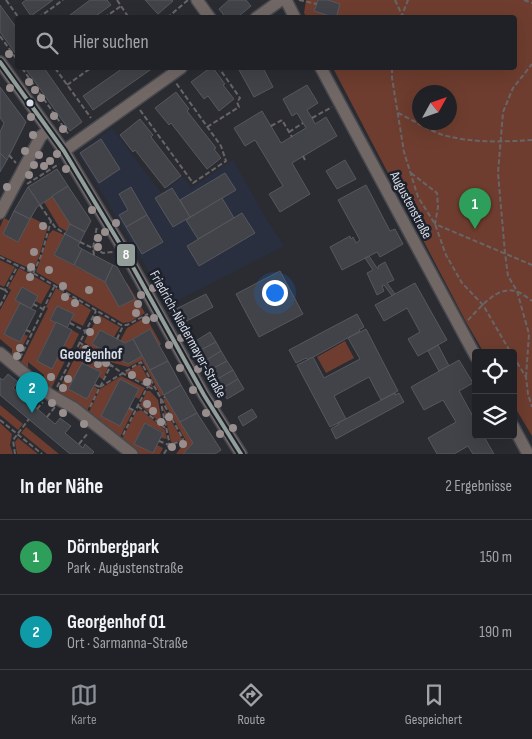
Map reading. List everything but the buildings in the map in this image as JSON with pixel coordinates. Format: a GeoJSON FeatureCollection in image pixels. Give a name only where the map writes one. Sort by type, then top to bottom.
{"type":"FeatureCollection","features":[{"type":"Feature","properties":{"kind":"street"},"geometry":{"type":"LineString","coordinates":[[197,0],[208,15]]}},
{"type":"Feature","properties":{"kind":"street"},"geometry":{"type":"LineString","coordinates":[[260,15],[280,0]]}},
{"type":"Feature","properties":{"kind":"street"},"geometry":{"type":"LineString","coordinates":[[286,0],[294,15]]}},
{"type":"Feature","properties":{"kind":"street","name":"Friedrich-Niedermayer-Straße"},"geometry":{"type":"LineString","coordinates":[[0,62],[64,150],[123,249],[204,395],[242,454]]}},
{"type":"Feature","properties":{"kind":"street"},"geometry":{"type":"LineString","coordinates":[[64,150],[178,70]]}},
{"type":"Feature","properties":{"kind":"street","name":"Augustenstraße"},"geometry":{"type":"LineString","coordinates":[[322,70],[472,350]]}},
{"type":"Feature","properties":{"kind":"street"},"geometry":{"type":"LineString","coordinates":[[0,213],[3,201],[41,136],[49,130]]}},
{"type":"Feature","properties":{"kind":"street"},"geometry":{"type":"LineString","coordinates":[[0,353],[53,396],[96,424],[132,454]]}},
{"type":"Feature","properties":{"kind":"street"},"geometry":{"type":"LineString","coordinates":[[517,433],[528,454]]}},
{"type":"Feature","properties":{"kind":"path"},"geometry":{"type":"LineString","coordinates":[[6,0],[17,15]]}},
{"type":"Feature","properties":{"kind":"path"},"geometry":{"type":"LineString","coordinates":[[42,15],[63,0]]}},
{"type":"Feature","properties":{"kind":"path"},"geometry":{"type":"LineString","coordinates":[[117,0],[127,15]]}},
{"type":"Feature","properties":{"kind":"path"},"geometry":{"type":"LineString","coordinates":[[170,15],[188,0]]}},
{"type":"Feature","properties":{"kind":"path"},"geometry":{"type":"LineString","coordinates":[[299,0],[317,4]]}},
{"type":"Feature","properties":{"kind":"path"},"geometry":{"type":"LineString","coordinates":[[395,0],[401,15]]}},
{"type":"Feature","properties":{"kind":"path"},"geometry":{"type":"LineString","coordinates":[[401,15],[408,0]]}},
{"type":"Feature","properties":{"kind":"path"},"geometry":{"type":"LineString","coordinates":[[524,0],[532,3]]}},
{"type":"Feature","properties":{"kind":"path"},"geometry":{"type":"LineString","coordinates":[[108,15],[121,6]]}},
{"type":"Feature","properties":{"kind":"path"},"geometry":{"type":"LineString","coordinates":[[0,36],[15,57]]}},
{"type":"Feature","properties":{"kind":"path"},"geometry":{"type":"LineString","coordinates":[[532,64],[513,88],[503,112],[498,174],[508,276],[517,291],[529,334],[526,377],[532,407]]}},
{"type":"Feature","properties":{"kind":"path"},"geometry":{"type":"LineString","coordinates":[[23,70],[71,138]]}},
{"type":"Feature","properties":{"kind":"path"},"geometry":{"type":"LineString","coordinates":[[56,70],[97,127]]}},
{"type":"Feature","properties":{"kind":"path"},"geometry":{"type":"LineString","coordinates":[[67,85],[88,70]]}},
{"type":"Feature","properties":{"kind":"path"},"geometry":{"type":"LineString","coordinates":[[207,127],[239,107],[237,102],[240,98],[220,70]]}},
{"type":"Feature","properties":{"kind":"path"},"geometry":{"type":"LineString","coordinates":[[392,70],[404,152],[418,197],[434,224],[446,255],[462,283],[483,305],[509,349]]}},
{"type":"Feature","properties":{"kind":"path"},"geometry":{"type":"LineString","coordinates":[[134,101],[193,183],[226,161],[221,146],[170,75]]}},
{"type":"Feature","properties":{"kind":"path"},"geometry":{"type":"LineString","coordinates":[[42,107],[48,103]]}},
{"type":"Feature","properties":{"kind":"path"},"geometry":{"type":"LineString","coordinates":[[312,118],[339,103]]}},
{"type":"Feature","properties":{"kind":"path"},"geometry":{"type":"LineString","coordinates":[[398,113],[442,134],[468,140],[502,142],[532,140]]}},
{"type":"Feature","properties":{"kind":"path"},"geometry":{"type":"LineString","coordinates":[[271,126],[282,120],[292,137]]}},
{"type":"Feature","properties":{"kind":"path"},"geometry":{"type":"LineString","coordinates":[[289,132],[303,124]]}},
{"type":"Feature","properties":{"kind":"path"},"geometry":{"type":"LineString","coordinates":[[303,156],[305,160]]}},
{"type":"Feature","properties":{"kind":"path"},"geometry":{"type":"LineString","coordinates":[[27,184],[43,176],[58,164]]}},
{"type":"Feature","properties":{"kind":"path"},"geometry":{"type":"LineString","coordinates":[[410,173],[437,193],[438,207],[434,224]]}},
{"type":"Feature","properties":{"kind":"path"},"geometry":{"type":"LineString","coordinates":[[40,205],[55,227],[65,234]]}},
{"type":"Feature","properties":{"kind":"path"},"geometry":{"type":"LineString","coordinates":[[33,273],[51,221]]}},
{"type":"Feature","properties":{"kind":"path"},"geometry":{"type":"LineString","coordinates":[[434,224],[532,265]]}},
{"type":"Feature","properties":{"kind":"path"},"geometry":{"type":"LineString","coordinates":[[94,255],[92,248],[97,226]]}},
{"type":"Feature","properties":{"kind":"path"},"geometry":{"type":"LineString","coordinates":[[80,242],[104,254],[113,252]]}},
{"type":"Feature","properties":{"kind":"path"},"geometry":{"type":"LineString","coordinates":[[0,257],[33,273],[124,326]]}},
{"type":"Feature","properties":{"kind":"path"},"geometry":{"type":"LineString","coordinates":[[0,306],[7,292],[5,290],[18,266]]}},
{"type":"Feature","properties":{"kind":"path"},"geometry":{"type":"LineString","coordinates":[[16,367],[44,311],[43,309],[54,286]]}},
{"type":"Feature","properties":{"kind":"path"},"geometry":{"type":"LineString","coordinates":[[0,288],[5,290]]}},
{"type":"Feature","properties":{"kind":"path"},"geometry":{"type":"LineString","coordinates":[[459,326],[466,322],[500,291],[517,291],[532,301]]}},
{"type":"Feature","properties":{"kind":"path"},"geometry":{"type":"LineString","coordinates":[[33,304],[43,309]]}},
{"type":"Feature","properties":{"kind":"path"},"geometry":{"type":"LineString","coordinates":[[53,396],[96,311]]}},
{"type":"Feature","properties":{"kind":"path"},"geometry":{"type":"LineString","coordinates":[[117,339],[124,326],[148,314]]}},
{"type":"Feature","properties":{"kind":"path"},"geometry":{"type":"LineString","coordinates":[[70,322],[86,331]]}},
{"type":"Feature","properties":{"kind":"path"},"geometry":{"type":"LineString","coordinates":[[26,330],[33,333]]}},
{"type":"Feature","properties":{"kind":"path"},"geometry":{"type":"LineString","coordinates":[[79,342],[122,373],[157,391]]}},
{"type":"Feature","properties":{"kind":"path"},"geometry":{"type":"LineString","coordinates":[[62,350],[73,356]]}},
{"type":"Feature","properties":{"kind":"path"},"geometry":{"type":"LineString","coordinates":[[100,387],[141,362],[183,439],[169,445],[159,441]]}},
{"type":"Feature","properties":{"kind":"path"},"geometry":{"type":"LineString","coordinates":[[517,362],[526,377]]}},
{"type":"Feature","properties":{"kind":"path"},"geometry":{"type":"LineString","coordinates":[[85,417],[111,365]]}},
{"type":"Feature","properties":{"kind":"path"},"geometry":{"type":"LineString","coordinates":[[95,385],[100,387]]}},
{"type":"Feature","properties":{"kind":"path"},"geometry":{"type":"LineString","coordinates":[[119,443],[148,386]]}},
{"type":"Feature","properties":{"kind":"path"},"geometry":{"type":"LineString","coordinates":[[161,399],[165,397]]}},
{"type":"Feature","properties":{"kind":"path"},"geometry":{"type":"LineString","coordinates":[[161,399],[169,445],[164,454]]}},
{"type":"Feature","properties":{"kind":"path"},"geometry":{"type":"LineString","coordinates":[[138,406],[167,429]]}},
{"type":"Feature","properties":{"kind":"path"},"geometry":{"type":"LineString","coordinates":[[129,408],[135,411]]}},
{"type":"Feature","properties":{"kind":"path"},"geometry":{"type":"LineString","coordinates":[[15,454],[13,440],[29,419]]}},
{"type":"Feature","properties":{"kind":"path"},"geometry":{"type":"LineString","coordinates":[[0,420],[42,454]]}},
{"type":"Feature","properties":{"kind":"path"},"geometry":{"type":"LineString","coordinates":[[79,444],[96,424]]}},
{"type":"Feature","properties":{"kind":"shaded area"},"geometry":{"type":"Polygon","coordinates":[[[306,0],[532,0],[532,436],[517,411],[517,349],[482,349],[334,70],[517,70],[517,15],[305,15],[304,13],[306,0]]]}},
{"type":"Feature","properties":{"kind":"shaded area"},"geometry":{"type":"Polygon","coordinates":[[[112,128],[161,193],[183,177],[191,188],[233,160],[284,246],[169,305],[78,153],[112,128]]]}},
{"type":"Feature","properties":{"kind":"shaded area"},"geometry":{"type":"Polygon","coordinates":[[[52,196],[70,224],[66,231],[59,227],[44,202],[52,196]]]}},
{"type":"Feature","properties":{"kind":"shaded area"},"geometry":{"type":"Polygon","coordinates":[[[31,217],[48,226],[33,270],[0,255],[0,227],[4,218],[10,221],[3,234],[18,242],[31,217]]]}},
{"type":"Feature","properties":{"kind":"shaded area"},"geometry":{"type":"Polygon","coordinates":[[[53,230],[64,235],[54,255],[105,282],[120,307],[134,299],[127,283],[145,313],[130,322],[123,323],[36,272],[49,234],[53,230]]]}},
{"type":"Feature","properties":{"kind":"shaded area"},"geometry":{"type":"Polygon","coordinates":[[[0,260],[15,267],[4,287],[0,285],[0,260]]]}},
{"type":"Feature","properties":{"kind":"shaded area"},"geometry":{"type":"Polygon","coordinates":[[[19,268],[51,286],[41,304],[35,301],[37,296],[22,287],[15,300],[20,303],[4,334],[20,342],[24,334],[28,336],[15,360],[12,358],[12,349],[0,339],[0,310],[11,290],[8,288],[19,268]]]}},
{"type":"Feature","properties":{"kind":"shaded area"},"geometry":{"type":"Polygon","coordinates":[[[56,288],[91,310],[83,326],[71,320],[74,314],[57,306],[50,319],[56,322],[37,360],[52,368],[59,355],[66,359],[51,389],[45,385],[44,375],[28,362],[28,371],[20,364],[56,288]]]}},
{"type":"Feature","properties":{"kind":"shaded area"},"geometry":{"type":"Polygon","coordinates":[[[99,315],[120,327],[114,337],[100,330],[92,344],[128,364],[142,356],[164,395],[161,396],[142,360],[128,367],[110,362],[84,342],[99,315]]]}},
{"type":"Feature","properties":{"kind":"shaded area"},"geometry":{"type":"Polygon","coordinates":[[[146,317],[161,344],[159,346],[150,329],[125,343],[120,341],[127,328],[146,317]]]}},
{"type":"Feature","properties":{"kind":"shaded area"},"geometry":{"type":"Polygon","coordinates":[[[72,330],[79,334],[70,352],[63,348],[72,330]]]}},
{"type":"Feature","properties":{"kind":"shaded area"},"geometry":{"type":"Polygon","coordinates":[[[345,341],[354,358],[326,373],[317,357],[345,341]]]}},
{"type":"Feature","properties":{"kind":"shaded area"},"geometry":{"type":"Polygon","coordinates":[[[81,345],[109,365],[103,379],[99,377],[101,372],[82,363],[69,389],[87,399],[94,386],[98,389],[86,413],[57,394],[81,345]]]}},
{"type":"Feature","properties":{"kind":"shaded area"},"geometry":{"type":"Polygon","coordinates":[[[140,364],[153,387],[125,373],[140,364]]]}},
{"type":"Feature","properties":{"kind":"shaded area"},"geometry":{"type":"Polygon","coordinates":[[[121,376],[145,388],[139,399],[135,397],[139,389],[120,379],[101,416],[120,426],[129,409],[133,411],[119,439],[88,414],[100,389],[121,376]]]}},
{"type":"Feature","properties":{"kind":"shaded area"},"geometry":{"type":"Polygon","coordinates":[[[147,391],[150,391],[158,400],[162,424],[140,405],[147,391]]]}},
{"type":"Feature","properties":{"kind":"shaded area"},"geometry":{"type":"Polygon","coordinates":[[[166,398],[193,443],[183,454],[176,454],[186,441],[163,400],[166,398]]]}},
{"type":"Feature","properties":{"kind":"shaded area"},"geometry":{"type":"Polygon","coordinates":[[[0,405],[23,424],[18,430],[0,415],[0,405]]]}},
{"type":"Feature","properties":{"kind":"shaded area"},"geometry":{"type":"Polygon","coordinates":[[[163,407],[182,439],[181,441],[171,442],[163,407]]]}},
{"type":"Feature","properties":{"kind":"shaded area"},"geometry":{"type":"Polygon","coordinates":[[[141,410],[165,430],[167,439],[161,438],[163,432],[145,423],[134,444],[152,453],[157,445],[163,448],[160,454],[137,454],[121,441],[136,412],[141,410]]]}},
{"type":"Feature","properties":{"kind":"shaded area"},"geometry":{"type":"Polygon","coordinates":[[[0,423],[12,434],[10,445],[13,454],[0,454],[0,423]]]}},
{"type":"Feature","properties":{"kind":"shaded area"},"geometry":{"type":"Polygon","coordinates":[[[26,427],[59,454],[47,454],[21,433],[26,427]]]}},
{"type":"Feature","properties":{"kind":"shaded area"},"geometry":{"type":"Polygon","coordinates":[[[18,438],[38,454],[17,454],[15,442],[18,438]]]}},
{"type":"Feature","properties":{"kind":"transit line","name":"8"},"geometry":{"type":"LineString","coordinates":[[0,62],[64,151],[123,249],[204,395],[241,454]]}},
{"type":"Feature","properties":{"kind":"place","name":"Dörnbergpark"},"geometry":{"type":"Point","coordinates":[475,229]}},
{"type":"Feature","properties":{"kind":"place","name":"Georgenhof 01"},"geometry":{"type":"Point","coordinates":[32,413]}},
{"type":"Feature","properties":{"kind":"district","name":"Georgenhof"},"geometry":{"type":"Point","coordinates":[91,354]}}]}
